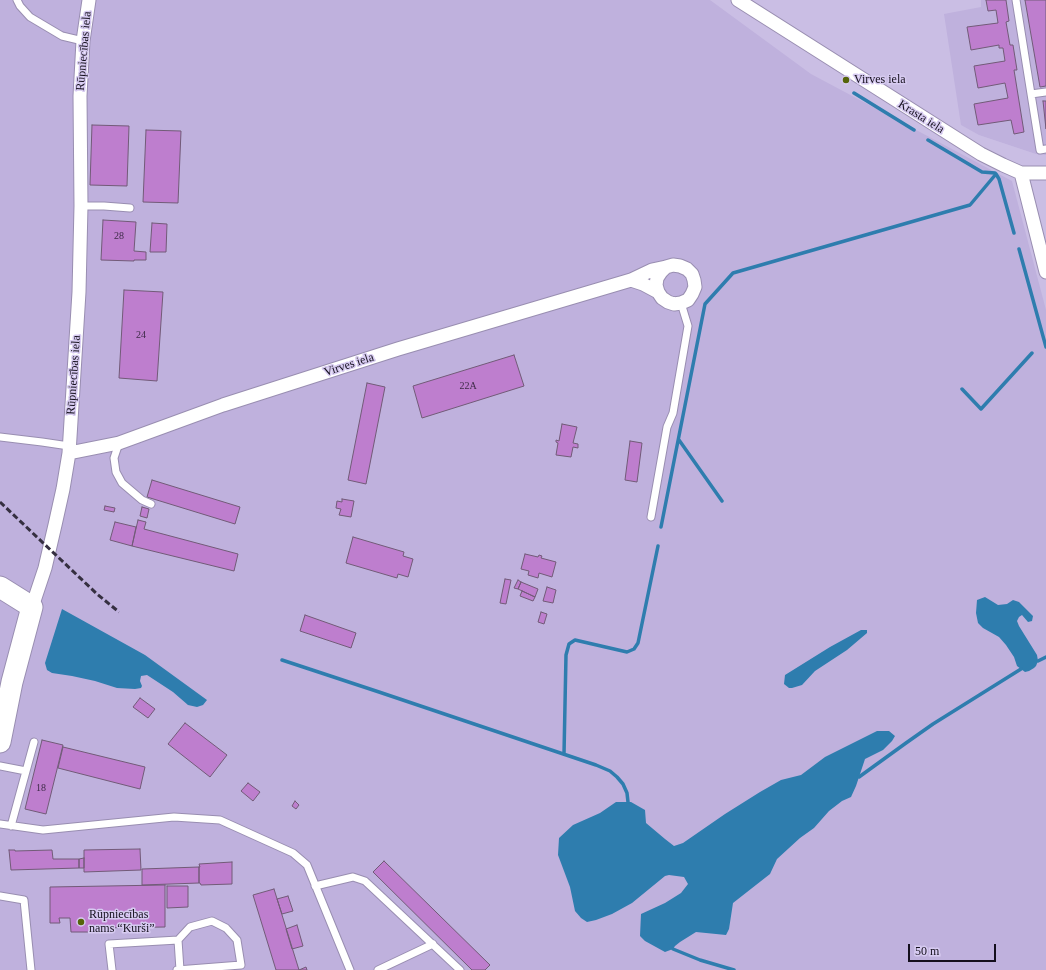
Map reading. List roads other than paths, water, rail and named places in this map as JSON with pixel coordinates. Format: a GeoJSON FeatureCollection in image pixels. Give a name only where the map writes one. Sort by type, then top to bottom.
{"type":"FeatureCollection","features":[{"type":"Feature","properties":{"kind":"main road"},"geometry":{"type":"LineString","coordinates":[[0,588],[32,607]]}},
{"type":"Feature","properties":{"kind":"main road","name":"Rūpniecības iela"},"geometry":{"type":"LineString","coordinates":[[0,742],[12,682],[32,607]]}},
{"type":"Feature","properties":{"kind":"street","name":"Rūpniecības iela"},"geometry":{"type":"LineString","coordinates":[[32,607],[55,525],[63,489],[69,450],[79,292],[81,206],[80,96],[83,41],[89,0]]}},
{"type":"Feature","properties":{"kind":"street","name":"Krasta iela"},"geometry":{"type":"LineString","coordinates":[[738,0],[981,154],[1002,165],[1021,172]]}},
{"type":"Feature","properties":{"kind":"street"},"geometry":{"type":"LineString","coordinates":[[1046,173],[1021,172],[1046,272]]}},
{"type":"Feature","properties":{"kind":"street","name":"Virves iela"},"geometry":{"type":"LineString","coordinates":[[69,450],[119,443],[223,405],[398,349],[631,280],[652,270],[666,268],[673,265],[687,269],[692,274],[694,280],[692,294],[688,300],[681,303]]}},
{"type":"Feature","properties":{"kind":"street"},"geometry":{"type":"LineString","coordinates":[[666,268],[657,278],[656,285],[658,292],[662,298],[668,302],[674,304],[681,303]]}},
{"type":"Feature","properties":{"kind":"street"},"geometry":{"type":"LineString","coordinates":[[631,280],[643,284],[658,292]]}},
{"type":"Feature","properties":{"kind":"lane"},"geometry":{"type":"LineString","coordinates":[[17,0],[20,6],[30,17],[62,36],[83,41]]}},
{"type":"Feature","properties":{"kind":"lane"},"geometry":{"type":"LineString","coordinates":[[1016,0],[1040,150],[1046,149]]}},
{"type":"Feature","properties":{"kind":"lane"},"geometry":{"type":"LineString","coordinates":[[1030,94],[1046,92]]}},
{"type":"Feature","properties":{"kind":"lane"},"geometry":{"type":"LineString","coordinates":[[81,206],[130,208]]}},
{"type":"Feature","properties":{"kind":"lane"},"geometry":{"type":"LineString","coordinates":[[651,517],[667,427],[673,413],[688,326],[681,303]]}},
{"type":"Feature","properties":{"kind":"lane"},"geometry":{"type":"LineString","coordinates":[[0,437],[42,442],[69,450]]}},
{"type":"Feature","properties":{"kind":"lane"},"geometry":{"type":"LineString","coordinates":[[119,443],[114,458],[116,472],[122,483],[142,500],[151,504]]}},
{"type":"Feature","properties":{"kind":"lane"},"geometry":{"type":"LineString","coordinates":[[12,826],[34,742]]}},
{"type":"Feature","properties":{"kind":"lane"},"geometry":{"type":"LineString","coordinates":[[0,766],[26,771]]}},
{"type":"Feature","properties":{"kind":"lane"},"geometry":{"type":"LineString","coordinates":[[0,824],[44,830],[174,817],[220,820],[292,853],[307,865],[350,970]]}},
{"type":"Feature","properties":{"kind":"lane"},"geometry":{"type":"LineString","coordinates":[[316,886],[353,877],[365,880],[460,970]]}},
{"type":"Feature","properties":{"kind":"lane"},"geometry":{"type":"LineString","coordinates":[[0,896],[24,900],[32,970]]}},
{"type":"Feature","properties":{"kind":"lane"},"geometry":{"type":"LineString","coordinates":[[212,921],[226,928],[236,940],[241,965],[178,970],[178,940],[190,927],[212,921]]}},
{"type":"Feature","properties":{"kind":"lane"},"geometry":{"type":"LineString","coordinates":[[112,970],[109,944],[178,940]]}},
{"type":"Feature","properties":{"kind":"lane"},"geometry":{"type":"LineString","coordinates":[[378,970],[433,944]]}},
{"type":"Feature","properties":{"kind":"water"},"geometry":{"type":"Polygon","coordinates":[[[985,597],[998,605],[1007,604],[1013,600],[1019,602],[1033,616],[1032,621],[1028,622],[1022,615],[1017,621],[1037,655],[1038,661],[1034,668],[1025,672],[1017,666],[1014,657],[999,637],[983,628],[978,623],[976,613],[977,600],[985,597]]]}},
{"type":"Feature","properties":{"kind":"water"},"geometry":{"type":"Polygon","coordinates":[[[62,609],[145,655],[207,700],[203,705],[197,707],[188,705],[173,692],[147,675],[141,676],[141,688],[135,689],[117,688],[95,681],[52,673],[47,670],[45,663],[62,609]]]}},
{"type":"Feature","properties":{"kind":"water"},"geometry":{"type":"Polygon","coordinates":[[[861,630],[867,630],[867,633],[847,650],[815,671],[802,685],[789,688],[784,684],[785,675],[861,630]]]}},
{"type":"Feature","properties":{"kind":"water"},"geometry":{"type":"Polygon","coordinates":[[[877,731],[889,731],[895,736],[883,750],[865,759],[851,797],[842,801],[829,811],[814,828],[800,838],[777,859],[770,874],[733,903],[729,929],[726,935],[696,932],[680,942],[673,949],[665,952],[645,941],[640,936],[641,914],[665,903],[681,893],[688,884],[684,877],[669,875],[665,876],[632,903],[612,914],[596,920],[587,922],[575,911],[570,887],[558,855],[559,838],[573,825],[600,813],[616,802],[631,802],[645,810],[646,823],[674,846],[683,843],[725,814],[781,780],[801,775],[825,757],[877,731]]]}},
{"type":"Feature","properties":{"kind":"waterway"},"geometry":{"type":"LineString","coordinates":[[854,93],[914,130]]}},
{"type":"Feature","properties":{"kind":"waterway"},"geometry":{"type":"LineString","coordinates":[[928,140],[982,172],[996,174],[999,179],[1014,233]]}},
{"type":"Feature","properties":{"kind":"waterway"},"geometry":{"type":"LineString","coordinates":[[661,527],[705,304],[733,273],[970,205],[996,174]]}},
{"type":"Feature","properties":{"kind":"waterway"},"geometry":{"type":"LineString","coordinates":[[1019,249],[1046,347]]}},
{"type":"Feature","properties":{"kind":"waterway"},"geometry":{"type":"LineString","coordinates":[[962,389],[981,409],[1032,353]]}},
{"type":"Feature","properties":{"kind":"waterway"},"geometry":{"type":"LineString","coordinates":[[679,440],[722,501]]}},
{"type":"Feature","properties":{"kind":"waterway"},"geometry":{"type":"LineString","coordinates":[[564,754],[566,655],[569,644],[575,640],[627,652],[634,649],[638,643],[658,546]]}},
{"type":"Feature","properties":{"kind":"waterway"},"geometry":{"type":"LineString","coordinates":[[1038,661],[1046,657]]}},
{"type":"Feature","properties":{"kind":"waterway"},"geometry":{"type":"LineString","coordinates":[[282,660],[596,765],[610,771],[617,777],[623,784],[627,793],[628,802]]}},
{"type":"Feature","properties":{"kind":"waterway"},"geometry":{"type":"LineString","coordinates":[[859,777],[933,724],[1021,669]]}},
{"type":"Feature","properties":{"kind":"waterway"},"geometry":{"type":"LineString","coordinates":[[673,949],[700,960],[734,970]]}},
{"type":"Feature","properties":{"kind":"railway"},"geometry":{"type":"LineString","coordinates":[[0,502],[97,594],[119,612]]}},
{"type":"Feature","properties":{"kind":"place","name":"Virves iela"},"geometry":{"type":"Point","coordinates":[846,80]}},
{"type":"Feature","properties":{"kind":"place","name":"Rūpniecības nams “Kurši”"},"geometry":{"type":"Point","coordinates":[81,922]}}]}
